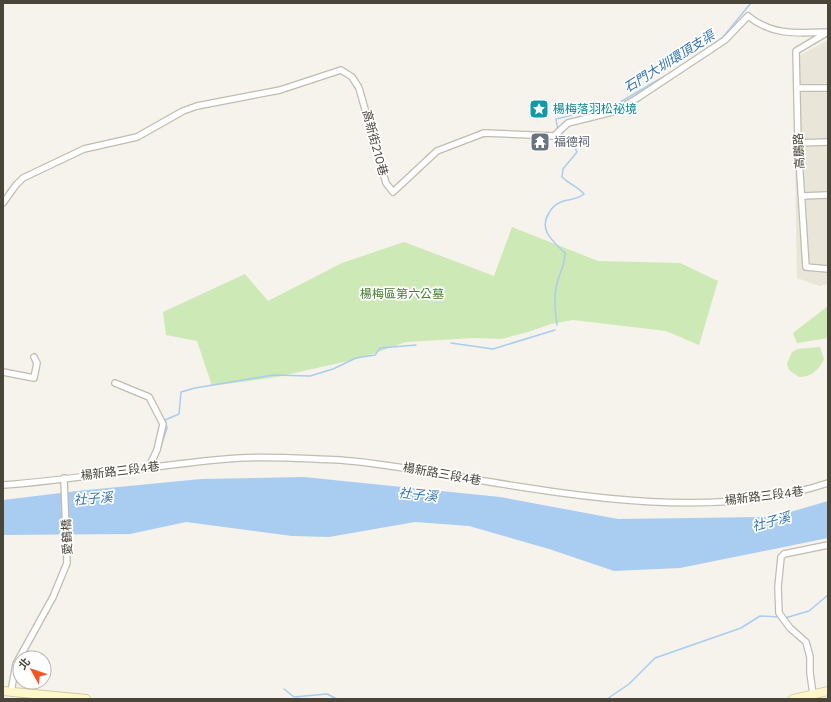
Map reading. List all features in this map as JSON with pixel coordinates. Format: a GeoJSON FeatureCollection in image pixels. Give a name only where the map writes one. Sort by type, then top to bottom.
{"type":"FeatureCollection","features":[{"type":"Feature","properties":{"kind":"main road"},"geometry":{"type":"LineString","coordinates":[[7,691],[20,695],[86,699]]}},
{"type":"Feature","properties":{"kind":"main road"},"geometry":{"type":"LineString","coordinates":[[793,699],[828,691]]}},
{"type":"Feature","properties":{"kind":"street","name":"高新街210巷"},"geometry":{"type":"LineString","coordinates":[[3,203],[23,178],[84,149],[137,136],[183,111],[197,106],[280,90],[341,70],[352,77],[359,88],[386,183],[393,192],[436,151],[484,133],[554,136],[568,123],[616,111],[726,40],[748,16],[756,23],[783,33],[828,32]]}},
{"type":"Feature","properties":{"kind":"street","name":"高鵬路"},"geometry":{"type":"LineString","coordinates":[[828,32],[796,51],[798,143],[806,267],[828,269]]}},
{"type":"Feature","properties":{"kind":"street"},"geometry":{"type":"LineString","coordinates":[[797,88],[828,88]]}},
{"type":"Feature","properties":{"kind":"street"},"geometry":{"type":"LineString","coordinates":[[798,143],[828,142]]}},
{"type":"Feature","properties":{"kind":"street"},"geometry":{"type":"LineString","coordinates":[[802,196],[828,195]]}},
{"type":"Feature","properties":{"kind":"street"},"geometry":{"type":"LineString","coordinates":[[3,372],[34,378],[37,363],[34,357]]}},
{"type":"Feature","properties":{"kind":"street"},"geometry":{"type":"LineString","coordinates":[[115,383],[149,397],[162,424],[157,450],[149,467]]}},
{"type":"Feature","properties":{"kind":"street","name":"楊新路三段4巷"},"geometry":{"type":"LineString","coordinates":[[65,487],[64,478],[149,467],[241,458],[340,460],[417,469],[557,493],[652,501],[702,503],[756,499],[804,492],[828,483]]}},
{"type":"Feature","properties":{"kind":"street"},"geometry":{"type":"LineString","coordinates":[[3,485],[64,478]]}},
{"type":"Feature","properties":{"kind":"street","name":"愛鶴橋"},"geometry":{"type":"LineString","coordinates":[[7,691],[16,664],[53,597],[67,563],[65,487]]}},
{"type":"Feature","properties":{"kind":"street"},"geometry":{"type":"LineString","coordinates":[[813,694],[810,673],[810,657],[806,642],[790,628],[779,613],[778,587],[781,557],[784,554],[828,545]]}},
{"type":"Feature","properties":{"kind":"shaded area"},"geometry":{"type":"Polygon","coordinates":[[[828,40],[828,284],[819,286],[797,278],[793,59],[828,40]]]}},
{"type":"Feature","properties":{"kind":"green space","name":"楊梅區第六公墓"},"geometry":{"type":"Polygon","coordinates":[[[512,227],[598,261],[680,263],[718,281],[699,345],[666,331],[573,320],[551,324],[501,339],[474,338],[406,342],[361,358],[277,377],[212,386],[197,341],[166,335],[163,312],[245,274],[268,301],[342,263],[404,242],[494,276],[512,227]]]}},
{"type":"Feature","properties":{"kind":"green space"},"geometry":{"type":"Polygon","coordinates":[[[828,306],[828,338],[797,343],[793,333],[828,306]]]}},
{"type":"Feature","properties":{"kind":"green space"},"geometry":{"type":"Polygon","coordinates":[[[820,347],[824,359],[814,372],[807,376],[799,377],[789,370],[787,364],[792,352],[798,349],[820,347]]]}},
{"type":"Feature","properties":{"kind":"water"},"geometry":{"type":"Polygon","coordinates":[[[304,477],[500,497],[618,519],[773,517],[828,501],[828,538],[680,568],[614,571],[549,549],[469,526],[415,522],[329,537],[292,536],[186,522],[130,534],[3,535],[3,500],[201,479],[304,477]]]}},
{"type":"Feature","properties":{"kind":"waterway","name":"石門大圳環頂支渠"},"geometry":{"type":"LineString","coordinates":[[702,52],[723,37],[751,3]]}},
{"type":"Feature","properties":{"kind":"waterway","name":"石門大圳環頂支渠"},"geometry":{"type":"LineString","coordinates":[[558,131],[556,119],[615,105],[665,76]]}},
{"type":"Feature","properties":{"kind":"waterway","name":"石門大圳環頂支渠"},"geometry":{"type":"LineString","coordinates":[[557,325],[555,291],[564,264],[565,253],[548,235],[545,225],[546,219],[551,210],[557,204],[584,194],[562,177],[563,169],[577,152],[561,133]]}},
{"type":"Feature","properties":{"kind":"waterway","name":"石門大圳環頂支渠"},"geometry":{"type":"LineString","coordinates":[[451,343],[493,349],[555,330]]}},
{"type":"Feature","properties":{"kind":"waterway","name":"石門大圳環頂支渠"},"geometry":{"type":"LineString","coordinates":[[160,449],[167,428],[165,420],[179,414],[181,392],[195,388],[273,375],[310,376],[333,369],[356,358],[375,355],[380,348],[416,345]]}},
{"type":"Feature","properties":{"kind":"waterway","name":"石門大圳環頂支渠"},"geometry":{"type":"LineString","coordinates":[[155,462],[158,453]]}},
{"type":"Feature","properties":{"kind":"waterway","name":"社子溪"},"geometry":{"type":"LineString","coordinates":[[785,618],[809,611],[828,595]]}},
{"type":"Feature","properties":{"kind":"waterway","name":"社子溪"},"geometry":{"type":"LineString","coordinates":[[607,699],[629,684],[655,658],[741,628],[760,616],[779,617]]}},
{"type":"Feature","properties":{"kind":"waterway","name":"社子溪"},"geometry":{"type":"LineString","coordinates":[[284,689],[294,697],[327,694],[337,699]]}},
{"type":"Feature","properties":{"kind":"place","name":"楊梅落羽松祕境"},"geometry":{"type":"Point","coordinates":[539,109]}},
{"type":"Feature","properties":{"kind":"place","name":"福德祠"},"geometry":{"type":"Point","coordinates":[540,142]}}]}
